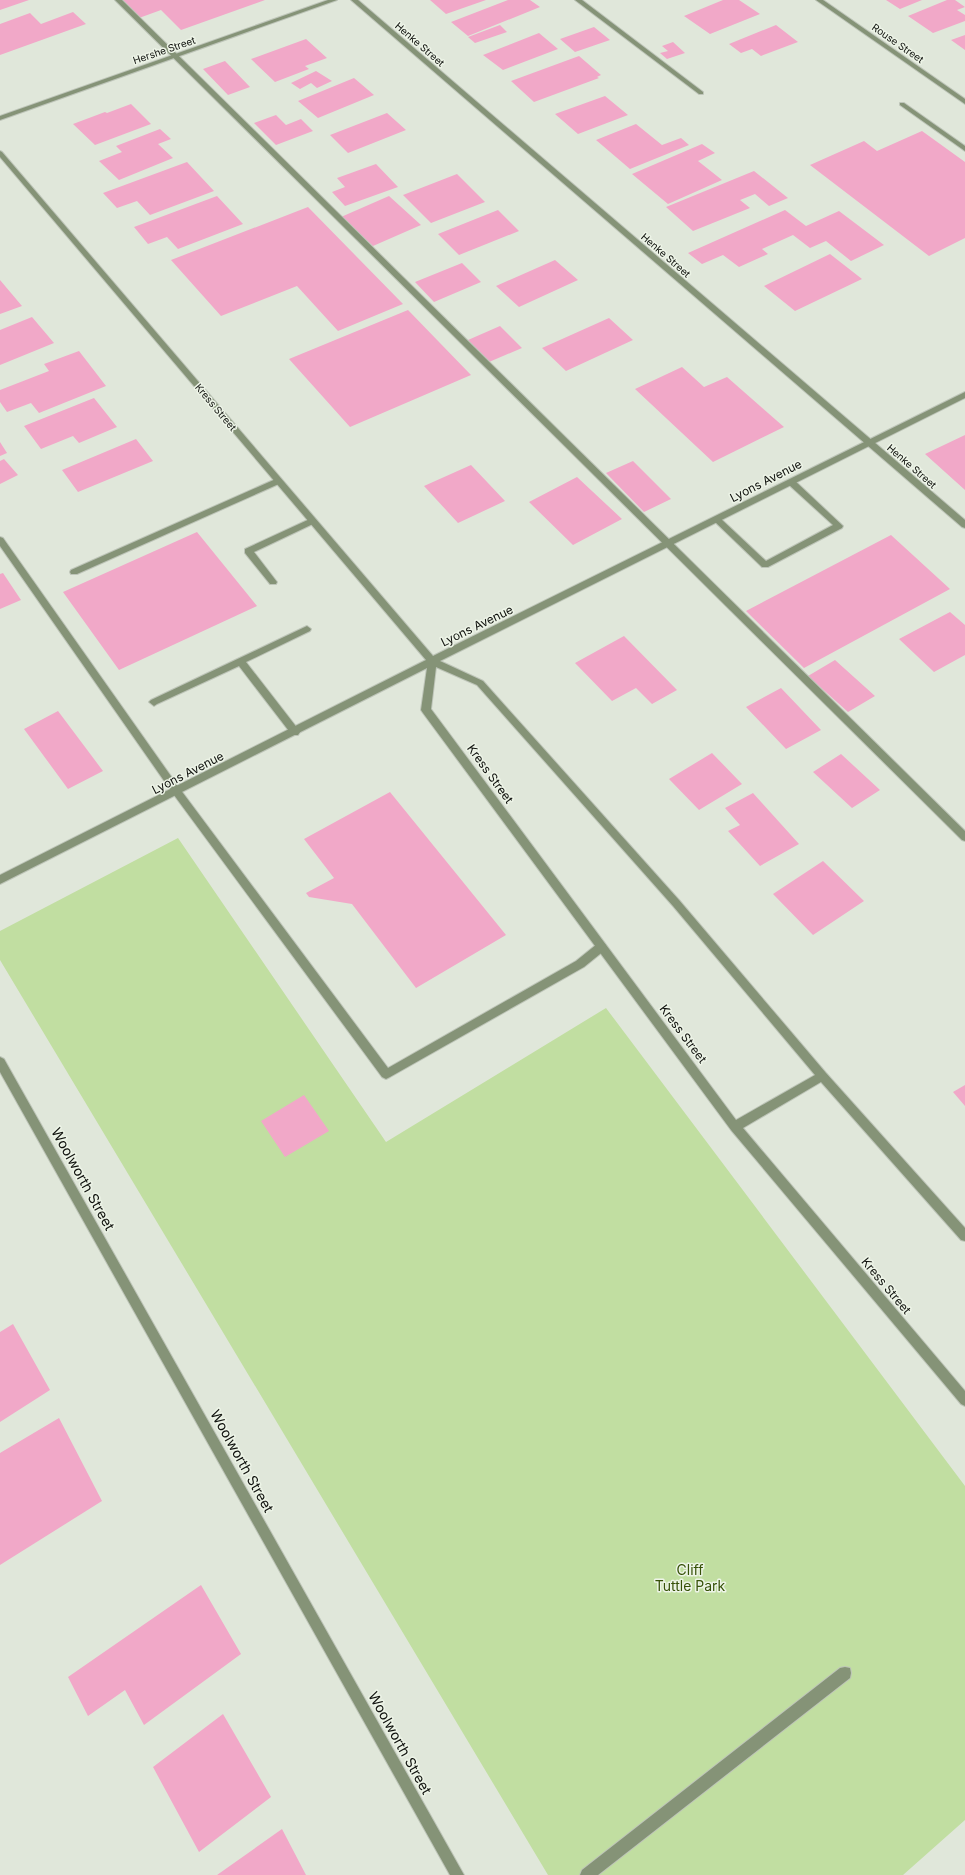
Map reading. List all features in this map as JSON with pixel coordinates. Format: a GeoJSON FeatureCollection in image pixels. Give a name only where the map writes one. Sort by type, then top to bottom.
{"type":"FeatureCollection","features":[{"type":"Feature","properties":{"kind":"street"},"geometry":{"type":"LineString","coordinates":[[118,0],[965,837]]}},
{"type":"Feature","properties":{"kind":"street","name":"Hershe Street"},"geometry":{"type":"LineString","coordinates":[[0,118],[334,0]]}},
{"type":"Feature","properties":{"kind":"street","name":"Henke Street"},"geometry":{"type":"LineString","coordinates":[[354,0],[965,525]]}},
{"type":"Feature","properties":{"kind":"street"},"geometry":{"type":"LineString","coordinates":[[578,0],[701,93]]}},
{"type":"Feature","properties":{"kind":"street","name":"Rouse Street"},"geometry":{"type":"LineString","coordinates":[[819,0],[965,102]]}},
{"type":"Feature","properties":{"kind":"street"},"geometry":{"type":"LineString","coordinates":[[902,104],[965,149]]}},
{"type":"Feature","properties":{"kind":"street","name":"Kress Street"},"geometry":{"type":"LineString","coordinates":[[0,153],[432,661],[480,683],[676,903],[822,1076],[965,1236]]}},
{"type":"Feature","properties":{"kind":"street","name":"Lyons Avenue"},"geometry":{"type":"LineString","coordinates":[[0,880],[177,792],[432,661],[965,395]]}},
{"type":"Feature","properties":{"kind":"street"},"geometry":{"type":"LineString","coordinates":[[74,572],[278,481]]}},
{"type":"Feature","properties":{"kind":"street"},"geometry":{"type":"LineString","coordinates":[[717,520],[765,565],[839,526],[791,482]]}},
{"type":"Feature","properties":{"kind":"street"},"geometry":{"type":"LineString","coordinates":[[273,582],[248,552],[312,521]]}},
{"type":"Feature","properties":{"kind":"street"},"geometry":{"type":"LineString","coordinates":[[0,540],[177,792],[386,1074],[580,964],[601,946]]}},
{"type":"Feature","properties":{"kind":"street"},"geometry":{"type":"LineString","coordinates":[[154,702],[307,629]]}},
{"type":"Feature","properties":{"kind":"street"},"geometry":{"type":"LineString","coordinates":[[240,661],[295,732]]}},
{"type":"Feature","properties":{"kind":"street","name":"Kress Street"},"geometry":{"type":"LineString","coordinates":[[432,661],[426,710],[735,1127],[965,1400]]}},
{"type":"Feature","properties":{"kind":"street","name":"Woolworth Street"},"geometry":{"type":"LineString","coordinates":[[0,1062],[457,1875]]}},
{"type":"Feature","properties":{"kind":"street"},"geometry":{"type":"LineString","coordinates":[[735,1127],[822,1076]]}},
{"type":"Feature","properties":{"kind":"street"},"geometry":{"type":"LineString","coordinates":[[587,1875],[845,1673]]}},
{"type":"Feature","properties":{"kind":"green space","name":"Cliff Tuttle Park"},"geometry":{"type":"Polygon","coordinates":[[[178,838],[386,1142],[606,1008],[965,1486],[965,1820],[903,1875],[548,1875],[0,960],[0,931],[178,838]]]}},
{"type":"Feature","properties":{"kind":"building"},"geometry":{"type":"Polygon","coordinates":[[[0,0],[29,0],[0,10],[0,0]]]}},
{"type":"Feature","properties":{"kind":"building"},"geometry":{"type":"Polygon","coordinates":[[[121,0],[265,0],[181,30],[161,10],[139,18],[121,0]]]}},
{"type":"Feature","properties":{"kind":"building"},"geometry":{"type":"Polygon","coordinates":[[[430,0],[486,0],[446,14],[430,0]]]}},
{"type":"Feature","properties":{"kind":"building"},"geometry":{"type":"Polygon","coordinates":[[[508,0],[530,0],[540,7],[468,36],[451,22],[508,0]]]}},
{"type":"Feature","properties":{"kind":"building"},"geometry":{"type":"Polygon","coordinates":[[[723,0],[739,0],[760,14],[710,34],[684,16],[723,0]]]}},
{"type":"Feature","properties":{"kind":"building"},"geometry":{"type":"Polygon","coordinates":[[[886,0],[922,0],[900,9],[886,0]]]}},
{"type":"Feature","properties":{"kind":"building"},"geometry":{"type":"Polygon","coordinates":[[[947,0],[955,0],[965,7],[957,10],[965,15],[965,21],[933,33],[908,16],[947,0]]]}},
{"type":"Feature","properties":{"kind":"building"},"geometry":{"type":"Polygon","coordinates":[[[73,12],[86,24],[0,55],[0,24],[30,13],[41,24],[73,12]]]}},
{"type":"Feature","properties":{"kind":"building"},"geometry":{"type":"Polygon","coordinates":[[[500,25],[507,32],[475,43],[468,37],[500,25]]]}},
{"type":"Feature","properties":{"kind":"building"},"geometry":{"type":"Polygon","coordinates":[[[776,25],[798,42],[761,56],[752,49],[741,53],[729,44],[776,25]]]}},
{"type":"Feature","properties":{"kind":"building"},"geometry":{"type":"Polygon","coordinates":[[[594,27],[610,40],[575,52],[560,39],[594,27]]]}},
{"type":"Feature","properties":{"kind":"building"},"geometry":{"type":"Polygon","coordinates":[[[539,33],[558,49],[503,70],[483,55],[539,33]]]}},
{"type":"Feature","properties":{"kind":"building"},"geometry":{"type":"Polygon","coordinates":[[[965,35],[965,50],[951,40],[965,35]]]}},
{"type":"Feature","properties":{"kind":"building"},"geometry":{"type":"Polygon","coordinates":[[[306,39],[327,58],[305,66],[309,69],[275,82],[251,59],[306,39]]]}},
{"type":"Feature","properties":{"kind":"building"},"geometry":{"type":"Polygon","coordinates":[[[673,42],[685,53],[667,59],[660,53],[668,51],[662,46],[673,42]]]}},
{"type":"Feature","properties":{"kind":"building"},"geometry":{"type":"Polygon","coordinates":[[[579,56],[601,75],[597,77],[599,78],[534,102],[511,81],[579,56]]]}},
{"type":"Feature","properties":{"kind":"building"},"geometry":{"type":"Polygon","coordinates":[[[225,61],[250,87],[228,95],[203,69],[225,61]]]}},
{"type":"Feature","properties":{"kind":"building"},"geometry":{"type":"Polygon","coordinates":[[[316,71],[332,81],[317,88],[311,83],[300,89],[291,83],[316,71]]]}},
{"type":"Feature","properties":{"kind":"building"},"geometry":{"type":"Polygon","coordinates":[[[354,78],[374,95],[318,118],[298,101],[354,78]]]}},
{"type":"Feature","properties":{"kind":"building"},"geometry":{"type":"Polygon","coordinates":[[[605,96],[628,115],[578,134],[555,114],[605,96]]]}},
{"type":"Feature","properties":{"kind":"building"},"geometry":{"type":"Polygon","coordinates":[[[131,104],[151,124],[95,145],[73,124],[105,112],[107,113],[131,104]]]}},
{"type":"Feature","properties":{"kind":"building"},"geometry":{"type":"Polygon","coordinates":[[[387,113],[406,130],[348,153],[330,135],[387,113]]]}},
{"type":"Feature","properties":{"kind":"building"},"geometry":{"type":"Polygon","coordinates":[[[276,115],[286,125],[301,119],[313,131],[276,145],[254,123],[276,115]]]}},
{"type":"Feature","properties":{"kind":"building"},"geometry":{"type":"Polygon","coordinates":[[[636,124],[662,145],[681,138],[689,145],[630,169],[596,140],[636,124]]]}},
{"type":"Feature","properties":{"kind":"building"},"geometry":{"type":"Polygon","coordinates":[[[160,129],[171,139],[158,144],[173,158],[119,180],[99,161],[122,152],[116,146],[160,129]]]}},
{"type":"Feature","properties":{"kind":"building"},"geometry":{"type":"Polygon","coordinates":[[[922,131],[965,162],[965,238],[929,256],[810,165],[864,141],[877,151],[922,131]]]}},
{"type":"Feature","properties":{"kind":"building"},"geometry":{"type":"Polygon","coordinates":[[[702,144],[715,153],[698,161],[722,180],[668,204],[632,174],[702,144]]]}},
{"type":"Feature","properties":{"kind":"building"},"geometry":{"type":"Polygon","coordinates":[[[187,162],[214,191],[150,215],[137,201],[117,208],[103,193],[187,162]]]}},
{"type":"Feature","properties":{"kind":"building"},"geometry":{"type":"Polygon","coordinates":[[[376,164],[398,187],[345,206],[332,192],[345,187],[337,178],[376,164]]]}},
{"type":"Feature","properties":{"kind":"building"},"geometry":{"type":"Polygon","coordinates":[[[754,171],[788,198],[769,206],[755,194],[740,200],[750,208],[693,231],[666,207],[754,171]]]}},
{"type":"Feature","properties":{"kind":"building"},"geometry":{"type":"Polygon","coordinates":[[[457,174],[485,202],[431,223],[403,195],[457,174]]]}},
{"type":"Feature","properties":{"kind":"building"},"geometry":{"type":"Polygon","coordinates":[[[217,196],[243,224],[178,249],[167,237],[148,244],[134,227],[217,196]]]}},
{"type":"Feature","properties":{"kind":"building"},"geometry":{"type":"Polygon","coordinates":[[[389,196],[421,225],[373,246],[341,217],[389,196]]]}},
{"type":"Feature","properties":{"kind":"building"},"geometry":{"type":"Polygon","coordinates":[[[308,207],[403,304],[338,331],[297,286],[221,316],[171,260],[308,207]]]}},
{"type":"Feature","properties":{"kind":"building"},"geometry":{"type":"Polygon","coordinates":[[[498,210],[519,231],[459,255],[438,234],[498,210]]]}},
{"type":"Feature","properties":{"kind":"building"},"geometry":{"type":"Polygon","coordinates":[[[785,210],[806,226],[839,211],[884,245],[851,261],[826,241],[810,248],[793,235],[762,249],[768,254],[739,267],[723,255],[702,264],[688,253],[785,210]]]}},
{"type":"Feature","properties":{"kind":"building"},"geometry":{"type":"Polygon","coordinates":[[[830,254],[862,279],[795,311],[764,286],[830,254]]]}},
{"type":"Feature","properties":{"kind":"building"},"geometry":{"type":"Polygon","coordinates":[[[555,260],[578,280],[519,307],[496,286],[555,260]]]}},
{"type":"Feature","properties":{"kind":"building"},"geometry":{"type":"Polygon","coordinates":[[[462,263],[481,282],[434,302],[415,282],[462,263]]]}},
{"type":"Feature","properties":{"kind":"building"},"geometry":{"type":"Polygon","coordinates":[[[0,280],[22,306],[0,314],[0,280]]]}},
{"type":"Feature","properties":{"kind":"building"},"geometry":{"type":"Polygon","coordinates":[[[408,310],[471,375],[350,427],[289,359],[408,310]]]}},
{"type":"Feature","properties":{"kind":"building"},"geometry":{"type":"Polygon","coordinates":[[[32,317],[54,343],[0,365],[0,330],[32,317]]]}},
{"type":"Feature","properties":{"kind":"building"},"geometry":{"type":"Polygon","coordinates":[[[609,318],[633,340],[566,371],[542,348],[609,318]]]}},
{"type":"Feature","properties":{"kind":"building"},"geometry":{"type":"Polygon","coordinates":[[[500,326],[522,348],[489,362],[468,340],[500,326]]]}},
{"type":"Feature","properties":{"kind":"building"},"geometry":{"type":"Polygon","coordinates":[[[79,351],[106,386],[39,413],[31,403],[7,412],[0,402],[0,390],[49,371],[44,364],[79,351]]]}},
{"type":"Feature","properties":{"kind":"building"},"geometry":{"type":"Polygon","coordinates":[[[682,367],[704,387],[727,377],[784,427],[713,462],[635,389],[682,367]]]}},
{"type":"Feature","properties":{"kind":"building"},"geometry":{"type":"Polygon","coordinates":[[[94,398],[117,427],[79,443],[73,436],[41,449],[24,426],[94,398]]]}},
{"type":"Feature","properties":{"kind":"building"},"geometry":{"type":"Polygon","coordinates":[[[965,435],[965,490],[925,454],[965,435]]]}},
{"type":"Feature","properties":{"kind":"building"},"geometry":{"type":"Polygon","coordinates":[[[136,439],[153,461],[78,492],[62,470],[136,439]]]}},
{"type":"Feature","properties":{"kind":"building"},"geometry":{"type":"Polygon","coordinates":[[[0,442],[7,453],[0,456],[0,442]]]}},
{"type":"Feature","properties":{"kind":"building"},"geometry":{"type":"Polygon","coordinates":[[[4,459],[18,475],[0,484],[0,461],[4,459]]]}},
{"type":"Feature","properties":{"kind":"building"},"geometry":{"type":"Polygon","coordinates":[[[633,461],[671,499],[644,512],[606,473],[633,461]]]}},
{"type":"Feature","properties":{"kind":"building"},"geometry":{"type":"Polygon","coordinates":[[[471,465],[505,501],[458,523],[424,486],[471,465]]]}},
{"type":"Feature","properties":{"kind":"building"},"geometry":{"type":"Polygon","coordinates":[[[577,477],[622,519],[573,545],[529,502],[577,477]]]}},
{"type":"Feature","properties":{"kind":"building"},"geometry":{"type":"Polygon","coordinates":[[[197,532],[257,606],[119,670],[63,592],[197,532]]]}},
{"type":"Feature","properties":{"kind":"building"},"geometry":{"type":"Polygon","coordinates":[[[891,535],[950,589],[804,668],[746,611],[891,535]]]}},
{"type":"Feature","properties":{"kind":"building"},"geometry":{"type":"Polygon","coordinates":[[[3,573],[21,600],[0,609],[0,574],[3,573]]]}},
{"type":"Feature","properties":{"kind":"building"},"geometry":{"type":"Polygon","coordinates":[[[950,612],[965,625],[965,655],[934,672],[899,639],[950,612]]]}},
{"type":"Feature","properties":{"kind":"building"},"geometry":{"type":"Polygon","coordinates":[[[624,636],[677,690],[652,704],[636,688],[612,701],[575,663],[624,636]]]}},
{"type":"Feature","properties":{"kind":"building"},"geometry":{"type":"Polygon","coordinates":[[[835,660],[875,696],[848,712],[808,676],[835,660]]]}},
{"type":"Feature","properties":{"kind":"building"},"geometry":{"type":"Polygon","coordinates":[[[781,688],[821,730],[786,749],[746,707],[781,688]]]}},
{"type":"Feature","properties":{"kind":"building"},"geometry":{"type":"Polygon","coordinates":[[[58,711],[103,771],[68,789],[24,729],[58,711]]]}},
{"type":"Feature","properties":{"kind":"building"},"geometry":{"type":"Polygon","coordinates":[[[712,753],[742,784],[699,810],[669,779],[712,753]]]}},
{"type":"Feature","properties":{"kind":"building"},"geometry":{"type":"Polygon","coordinates":[[[841,754],[880,790],[852,808],[813,772],[841,754]]]}},
{"type":"Feature","properties":{"kind":"building"},"geometry":{"type":"Polygon","coordinates":[[[390,792],[506,935],[416,988],[352,904],[309,897],[306,893],[334,878],[304,839],[390,792]]]}},
{"type":"Feature","properties":{"kind":"building"},"geometry":{"type":"Polygon","coordinates":[[[753,793],[799,844],[760,866],[728,831],[740,825],[725,808],[753,793]]]}},
{"type":"Feature","properties":{"kind":"building"},"geometry":{"type":"Polygon","coordinates":[[[823,861],[864,901],[813,935],[773,894],[823,861]]]}},
{"type":"Feature","properties":{"kind":"building"},"geometry":{"type":"Polygon","coordinates":[[[965,1085],[965,1106],[953,1092],[965,1085]]]}},
{"type":"Feature","properties":{"kind":"building"},"geometry":{"type":"Polygon","coordinates":[[[304,1095],[329,1131],[285,1157],[261,1121],[304,1095]]]}},
{"type":"Feature","properties":{"kind":"building"},"geometry":{"type":"Polygon","coordinates":[[[13,1324],[50,1390],[0,1422],[0,1332],[13,1324]]]}},
{"type":"Feature","properties":{"kind":"building"},"geometry":{"type":"Polygon","coordinates":[[[59,1418],[102,1501],[0,1565],[0,1453],[59,1418]]]}},
{"type":"Feature","properties":{"kind":"building"},"geometry":{"type":"Polygon","coordinates":[[[201,1585],[241,1654],[144,1725],[125,1690],[88,1716],[68,1677],[201,1585]]]}},
{"type":"Feature","properties":{"kind":"building"},"geometry":{"type":"Polygon","coordinates":[[[223,1714],[271,1797],[199,1852],[153,1767],[223,1714]]]}},
{"type":"Feature","properties":{"kind":"building"},"geometry":{"type":"Polygon","coordinates":[[[282,1829],[306,1875],[217,1875],[282,1829]]]}}]}
